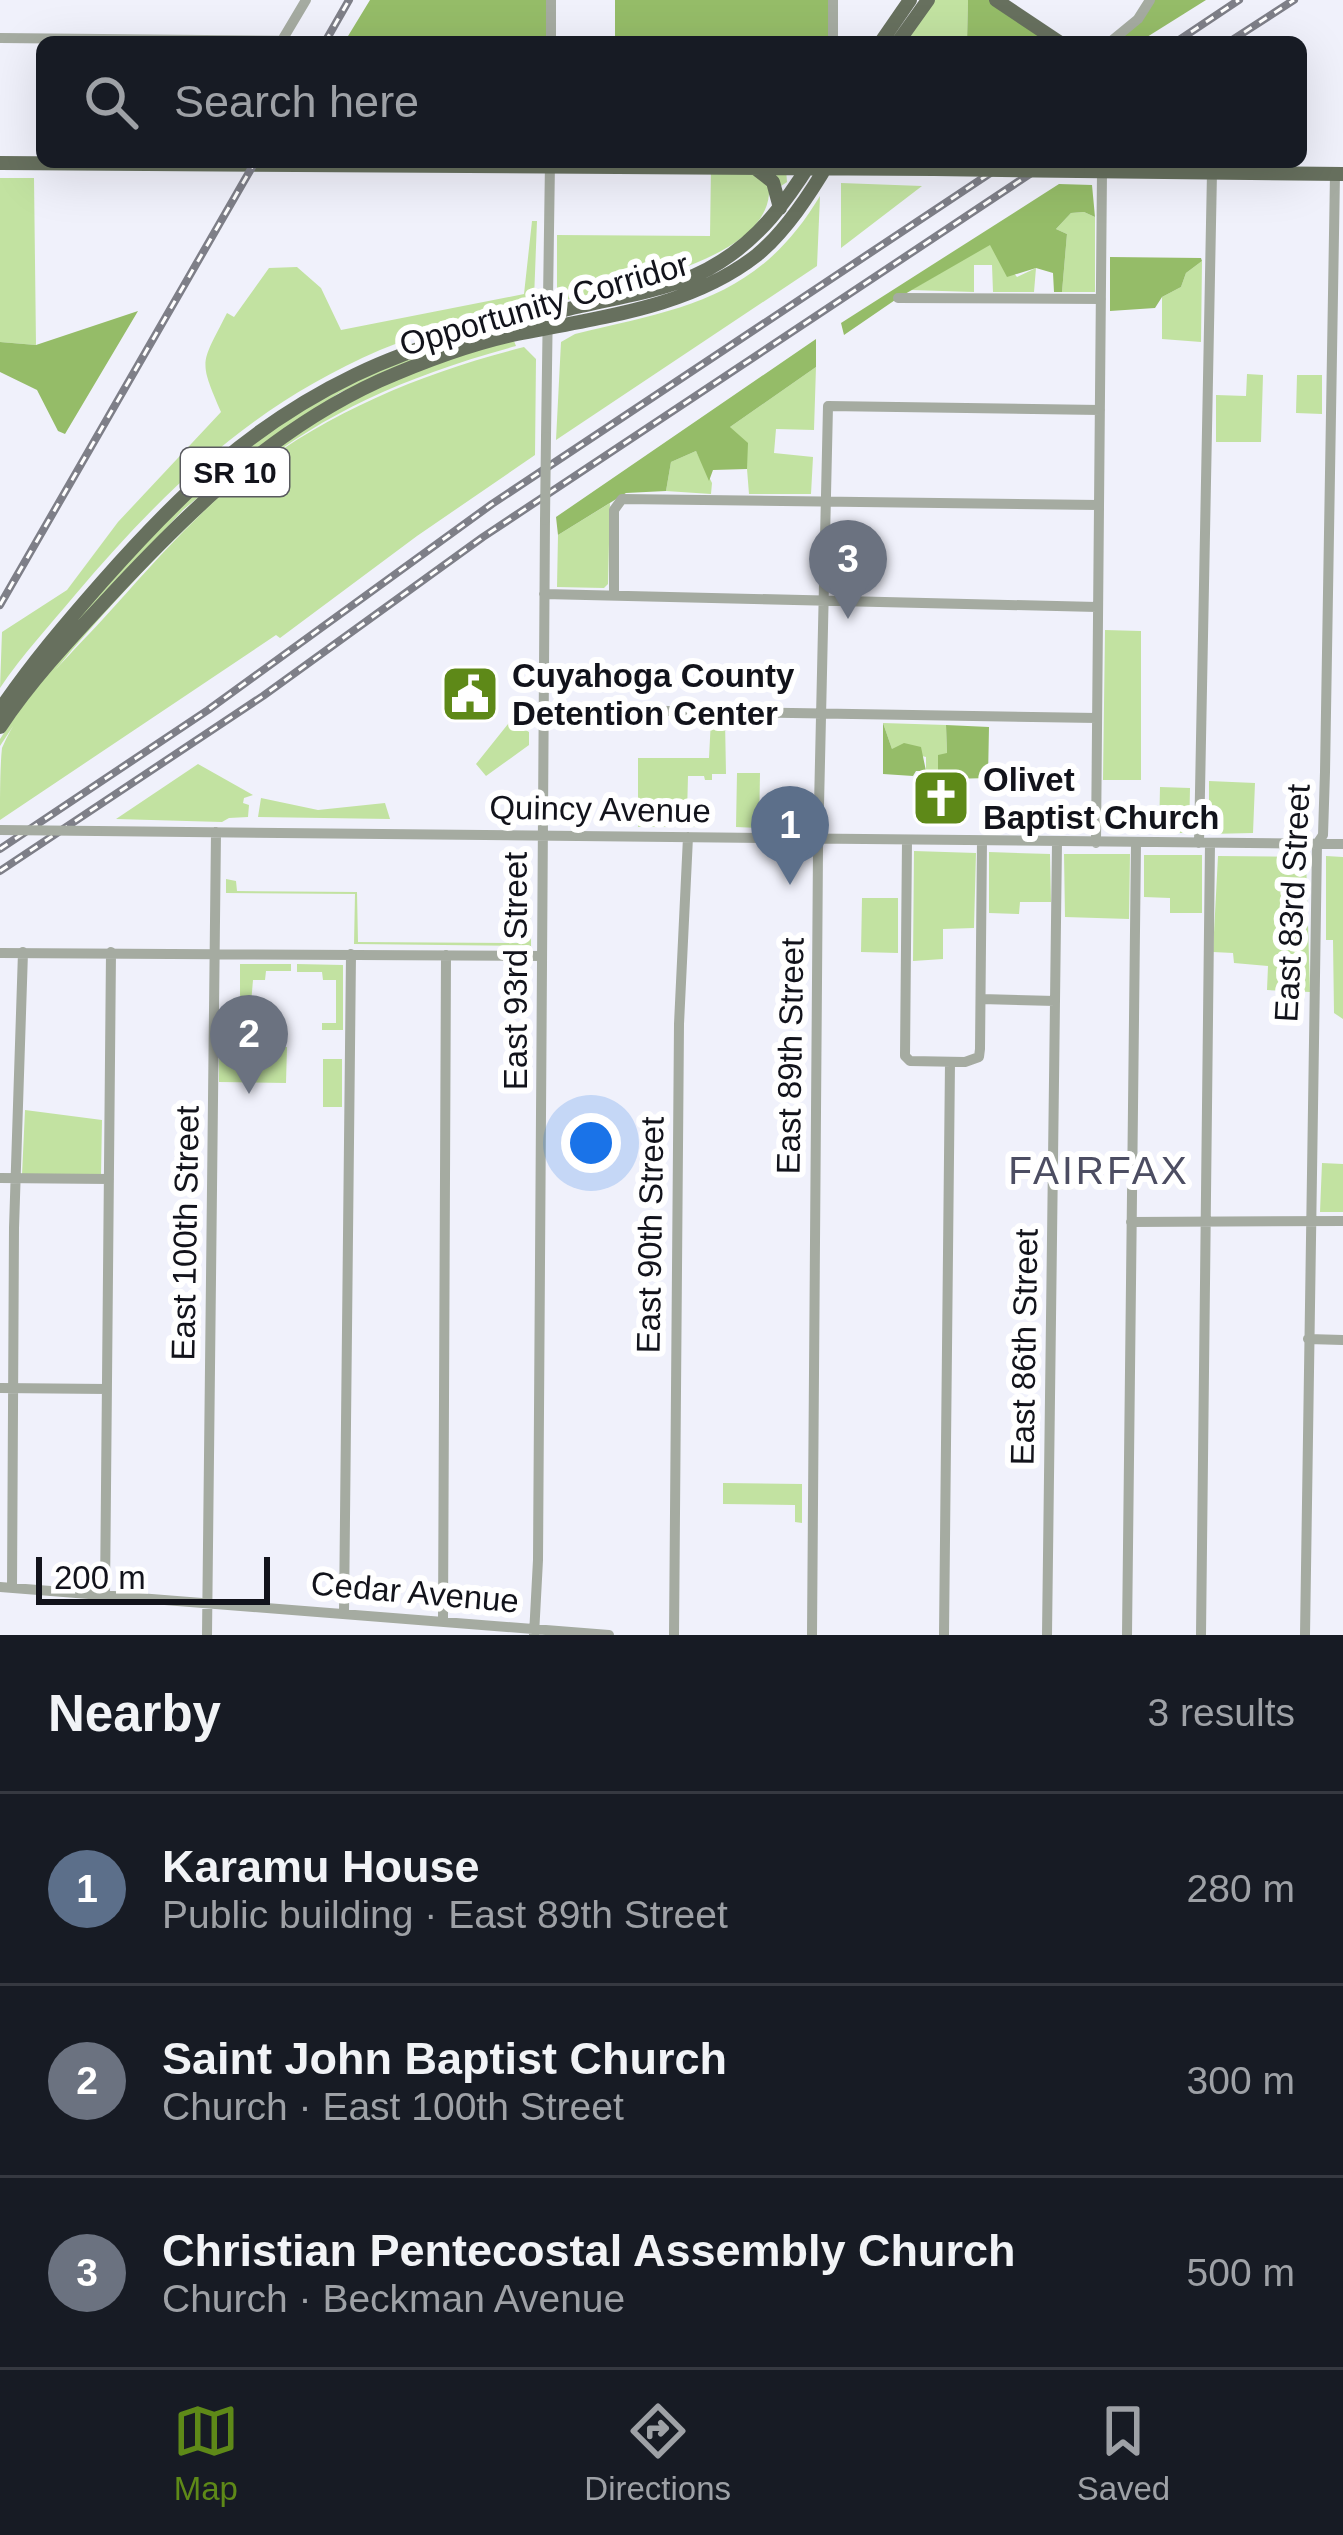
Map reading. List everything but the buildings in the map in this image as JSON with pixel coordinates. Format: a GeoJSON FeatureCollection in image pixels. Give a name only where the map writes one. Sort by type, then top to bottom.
{"type":"FeatureCollection","features":[{"type":"Feature","properties":{"kind":"main road"},"geometry":{"type":"LineString","coordinates":[[885,36],[910,0]]}},
{"type":"Feature","properties":{"kind":"main road"},"geometry":{"type":"LineString","coordinates":[[902,36],[928,0]]}},
{"type":"Feature","properties":{"kind":"main road"},"geometry":{"type":"LineString","coordinates":[[997,0],[1021,8],[1052,36]]}},
{"type":"Feature","properties":{"kind":"main road"},"geometry":{"type":"LineString","coordinates":[[0,163],[36,163]]}},
{"type":"Feature","properties":{"kind":"main road"},"geometry":{"type":"LineString","coordinates":[[755,168],[773,182],[780,208]]}},
{"type":"Feature","properties":{"kind":"main road","name":"Opportunity Corridor"},"geometry":{"type":"LineString","coordinates":[[0,728],[37,675],[154,549],[249,461],[377,382],[697,274],[750,241],[815,168]]}},
{"type":"Feature","properties":{"kind":"main road","name":"Opportunity Corridor"},"geometry":{"type":"LineString","coordinates":[[0,710],[38,655],[144,532],[244,442],[317,395],[383,362],[448,338],[659,303],[729,274],[781,230],[816,168]]}},
{"type":"Feature","properties":{"kind":"main road"},"geometry":{"type":"LineString","coordinates":[[888,168],[1339,174]]}},
{"type":"Feature","properties":{"kind":"main road"},"geometry":{"type":"LineString","coordinates":[[1244,168],[1251,173]]}},
{"type":"Feature","properties":{"kind":"street"},"geometry":{"type":"LineString","coordinates":[[285,36],[306,0]]}},
{"type":"Feature","properties":{"kind":"street"},"geometry":{"type":"LineString","coordinates":[[551,0],[551,36]]}},
{"type":"Feature","properties":{"kind":"street"},"geometry":{"type":"LineString","coordinates":[[833,0],[833,36]]}},
{"type":"Feature","properties":{"kind":"street"},"geometry":{"type":"LineString","coordinates":[[1117,36],[1138,19],[1150,0]]}},
{"type":"Feature","properties":{"kind":"street"},"geometry":{"type":"LineString","coordinates":[[0,38],[36,38]]}},
{"type":"Feature","properties":{"kind":"street","name":"East 93rd Street"},"geometry":{"type":"LineString","coordinates":[[535,1632],[550,168]]}},
{"type":"Feature","properties":{"kind":"street"},"geometry":{"type":"LineString","coordinates":[[1096,843],[1102,171]]}},
{"type":"Feature","properties":{"kind":"street"},"geometry":{"type":"LineString","coordinates":[[1201,1635],[1212,172]]}},
{"type":"Feature","properties":{"kind":"street","name":"East 83rd Street"},"geometry":{"type":"LineString","coordinates":[[1305,1635],[1308,1221],[1317,844],[1323,835],[1337,464],[1339,174]]}},
{"type":"Feature","properties":{"kind":"street"},"geometry":{"type":"LineString","coordinates":[[898,298],[1101,299]]}},
{"type":"Feature","properties":{"kind":"street","name":"East 89th Street"},"geometry":{"type":"LineString","coordinates":[[812,1635],[828,406],[1100,410]]}},
{"type":"Feature","properties":{"kind":"street"},"geometry":{"type":"LineString","coordinates":[[614,596],[616,503],[622,500],[1099,505]]}},
{"type":"Feature","properties":{"kind":"street"},"geometry":{"type":"LineString","coordinates":[[544,594],[1097,607]]}},
{"type":"Feature","properties":{"kind":"street"},"geometry":{"type":"LineString","coordinates":[[544,709],[1097,718]]}},
{"type":"Feature","properties":{"kind":"street","name":"Quincy Avenue"},"geometry":{"type":"LineString","coordinates":[[0,830],[1343,844]]}},
{"type":"Feature","properties":{"kind":"street","name":"East 100th Street"},"geometry":{"type":"LineString","coordinates":[[207,1635],[216,832]]}},
{"type":"Feature","properties":{"kind":"street","name":"East 90th Street"},"geometry":{"type":"LineString","coordinates":[[674,1635],[680,1024],[688,837]]}},
{"type":"Feature","properties":{"kind":"street"},"geometry":{"type":"LineString","coordinates":[[907,840],[902,1047],[910,1060],[950,1062],[980,1057],[982,841]]}},
{"type":"Feature","properties":{"kind":"street","name":"East 86th Street"},"geometry":{"type":"LineString","coordinates":[[1047,1635],[1057,843]]}},
{"type":"Feature","properties":{"kind":"street"},"geometry":{"type":"LineString","coordinates":[[1127,1635],[1136,843]]}},
{"type":"Feature","properties":{"kind":"street"},"geometry":{"type":"LineString","coordinates":[[0,952],[542,956]]}},
{"type":"Feature","properties":{"kind":"street"},"geometry":{"type":"LineString","coordinates":[[6,1588],[6,1388],[23,952]]}},
{"type":"Feature","properties":{"kind":"street"},"geometry":{"type":"LineString","coordinates":[[105,1595],[111,952]]}},
{"type":"Feature","properties":{"kind":"street"},"geometry":{"type":"LineString","coordinates":[[344,1612],[352,954]]}},
{"type":"Feature","properties":{"kind":"street"},"geometry":{"type":"LineString","coordinates":[[442,1622],[446,955]]}},
{"type":"Feature","properties":{"kind":"street"},"geometry":{"type":"LineString","coordinates":[[981,999],[1055,1001]]}},
{"type":"Feature","properties":{"kind":"street"},"geometry":{"type":"LineString","coordinates":[[944,1635],[950,1062]]}},
{"type":"Feature","properties":{"kind":"street"},"geometry":{"type":"LineString","coordinates":[[0,1178],[109,1179]]}},
{"type":"Feature","properties":{"kind":"street"},"geometry":{"type":"LineString","coordinates":[[1131,1222],[1343,1221]]}},
{"type":"Feature","properties":{"kind":"street"},"geometry":{"type":"LineString","coordinates":[[1308,1339],[1343,1340]]}},
{"type":"Feature","properties":{"kind":"street"},"geometry":{"type":"LineString","coordinates":[[6,1388],[107,1389]]}},
{"type":"Feature","properties":{"kind":"street","name":"Cedar Avenue"},"geometry":{"type":"LineString","coordinates":[[6,1588],[609,1635]]}},
{"type":"Feature","properties":{"kind":"green space"},"geometry":{"type":"Polygon","coordinates":[[[370,0],[551,0],[551,36],[348,36],[370,0]]]}},
{"type":"Feature","properties":{"kind":"green space"},"geometry":{"type":"Polygon","coordinates":[[[615,0],[833,0],[833,36],[615,36],[615,0]]]}},
{"type":"Feature","properties":{"kind":"green space"},"geometry":{"type":"Polygon","coordinates":[[[928,0],[968,0],[967,36],[902,36],[928,0]]]}},
{"type":"Feature","properties":{"kind":"green space"},"geometry":{"type":"Polygon","coordinates":[[[968,0],[996,0],[1046,33],[1044,36],[967,36],[968,0]]]}},
{"type":"Feature","properties":{"kind":"green space"},"geometry":{"type":"Polygon","coordinates":[[[1150,0],[1206,0],[1149,36],[1116,36],[1150,0]]]}},
{"type":"Feature","properties":{"kind":"green space"},"geometry":{"type":"Polygon","coordinates":[[[711,168],[786,169],[787,182],[769,194],[761,217],[742,237],[716,254],[652,278],[566,300],[557,289],[557,235],[710,236],[711,168]]]}},
{"type":"Feature","properties":{"kind":"green space"},"geometry":{"type":"Polygon","coordinates":[[[0,178],[34,178],[36,345],[0,342],[0,178]]]}},
{"type":"Feature","properties":{"kind":"green space"},"geometry":{"type":"Polygon","coordinates":[[[841,183],[922,186],[841,248],[841,183]]]}},
{"type":"Feature","properties":{"kind":"green space"},"geometry":{"type":"Polygon","coordinates":[[[1059,184],[1092,185],[1095,217],[1071,213],[1056,229],[1067,234],[1062,292],[1054,292],[1053,273],[1036,268],[1007,277],[990,245],[844,335],[841,323],[1059,184]]]}},
{"type":"Feature","properties":{"kind":"green space"},"geometry":{"type":"Polygon","coordinates":[[[820,196],[817,266],[556,440],[561,342],[575,334],[684,306],[744,278],[771,257],[820,196]]]}},
{"type":"Feature","properties":{"kind":"green space"},"geometry":{"type":"Polygon","coordinates":[[[1071,213],[1095,217],[1095,292],[1062,292],[1067,234],[1056,229],[1071,213]]]}},
{"type":"Feature","properties":{"kind":"green space"},"geometry":{"type":"Polygon","coordinates":[[[532,221],[537,221],[530,304],[380,350],[334,372],[251,424],[142,520],[0,688],[2,632],[67,590],[118,522],[221,412],[206,371],[208,353],[227,313],[234,317],[269,268],[297,267],[321,288],[341,330],[524,294],[532,221]]]}},
{"type":"Feature","properties":{"kind":"green space"},"geometry":{"type":"Polygon","coordinates":[[[990,244],[1017,277],[1036,268],[1034,292],[993,292],[992,265],[974,265],[974,292],[911,290],[990,244]]]}},
{"type":"Feature","properties":{"kind":"green space"},"geometry":{"type":"Polygon","coordinates":[[[1110,257],[1202,261],[1155,308],[1110,311],[1110,257]]]}},
{"type":"Feature","properties":{"kind":"green space"},"geometry":{"type":"Polygon","coordinates":[[[1202,261],[1201,342],[1162,339],[1162,297],[1181,287],[1186,273],[1202,261]]]}},
{"type":"Feature","properties":{"kind":"green space"},"geometry":{"type":"Polygon","coordinates":[[[138,311],[65,434],[58,431],[37,390],[0,372],[0,342],[36,345],[138,311]]]}},
{"type":"Feature","properties":{"kind":"green space"},"geometry":{"type":"Polygon","coordinates":[[[465,338],[339,393],[253,451],[183,510],[64,639],[70,626],[171,510],[274,426],[364,375],[465,338]]]}},
{"type":"Feature","properties":{"kind":"green space"},"geometry":{"type":"Polygon","coordinates":[[[816,339],[816,367],[730,427],[748,443],[747,469],[713,470],[709,481],[696,451],[671,462],[666,491],[626,493],[558,535],[556,517],[816,339]]]}},
{"type":"Feature","properties":{"kind":"green space"},"geometry":{"type":"Polygon","coordinates":[[[514,341],[516,346],[452,365],[344,411],[253,470],[209,506],[120,596],[57,668],[0,746],[25,703],[110,603],[197,514],[243,474],[342,407],[395,380],[514,341]]]}},
{"type":"Feature","properties":{"kind":"green space"},"geometry":{"type":"Polygon","coordinates":[[[524,347],[536,359],[535,455],[280,638],[276,635],[0,820],[2,748],[22,713],[161,555],[231,487],[348,411],[434,374],[524,347]]]}},
{"type":"Feature","properties":{"kind":"green space"},"geometry":{"type":"Polygon","coordinates":[[[816,367],[814,430],[776,429],[774,453],[813,457],[811,494],[749,494],[747,469],[730,427],[816,367]]]}},
{"type":"Feature","properties":{"kind":"green space"},"geometry":{"type":"Polygon","coordinates":[[[1247,374],[1263,375],[1261,442],[1216,442],[1216,395],[1246,396],[1247,374]]]}},
{"type":"Feature","properties":{"kind":"green space"},"geometry":{"type":"Polygon","coordinates":[[[1297,375],[1322,375],[1322,414],[1296,413],[1297,375]]]}},
{"type":"Feature","properties":{"kind":"green space"},"geometry":{"type":"Polygon","coordinates":[[[696,451],[712,483],[711,494],[666,491],[671,462],[696,451]]]}},
{"type":"Feature","properties":{"kind":"green space"},"geometry":{"type":"Polygon","coordinates":[[[610,503],[608,584],[604,588],[557,587],[558,535],[610,503]]]}},
{"type":"Feature","properties":{"kind":"green space"},"geometry":{"type":"Polygon","coordinates":[[[1105,630],[1141,631],[1141,780],[1103,780],[1105,630]]]}},
{"type":"Feature","properties":{"kind":"green space"},"geometry":{"type":"Polygon","coordinates":[[[516,714],[519,726],[529,732],[529,745],[486,776],[476,764],[516,714]]]}},
{"type":"Feature","properties":{"kind":"green space"},"geometry":{"type":"Polygon","coordinates":[[[711,719],[725,720],[726,774],[712,774],[712,780],[688,776],[687,814],[680,815],[681,823],[705,827],[638,827],[638,758],[709,758],[711,719]]]}},
{"type":"Feature","properties":{"kind":"green space"},"geometry":{"type":"Polygon","coordinates":[[[883,723],[946,725],[947,754],[938,771],[926,771],[926,757],[892,749],[883,723]]]}},
{"type":"Feature","properties":{"kind":"green space"},"geometry":{"type":"Polygon","coordinates":[[[883,723],[892,749],[904,743],[921,747],[926,771],[913,776],[883,774],[883,723]]]}},
{"type":"Feature","properties":{"kind":"green space"},"geometry":{"type":"Polygon","coordinates":[[[946,725],[989,727],[988,778],[951,779],[947,774],[946,779],[938,779],[938,755],[947,753],[946,725]]]}},
{"type":"Feature","properties":{"kind":"green space"},"geometry":{"type":"Polygon","coordinates":[[[198,764],[253,795],[244,798],[248,817],[222,822],[116,819],[198,764]]]}},
{"type":"Feature","properties":{"kind":"green space"},"geometry":{"type":"Polygon","coordinates":[[[737,773],[760,773],[759,828],[736,827],[737,773]]]}},
{"type":"Feature","properties":{"kind":"green space"},"geometry":{"type":"Polygon","coordinates":[[[1209,781],[1255,783],[1253,833],[1209,834],[1209,781]]]}},
{"type":"Feature","properties":{"kind":"green space"},"geometry":{"type":"Polygon","coordinates":[[[1160,787],[1190,788],[1189,833],[1159,833],[1160,787]]]}},
{"type":"Feature","properties":{"kind":"green space"},"geometry":{"type":"Polygon","coordinates":[[[261,798],[318,810],[385,803],[390,819],[258,817],[261,798]]]}},
{"type":"Feature","properties":{"kind":"green space"},"geometry":{"type":"Polygon","coordinates":[[[914,851],[976,853],[974,928],[943,929],[943,959],[913,961],[914,851]]]}},
{"type":"Feature","properties":{"kind":"green space"},"geometry":{"type":"Polygon","coordinates":[[[989,852],[1050,854],[1051,902],[1020,902],[1019,914],[989,913],[989,852]]]}},
{"type":"Feature","properties":{"kind":"green space"},"geometry":{"type":"Polygon","coordinates":[[[1064,854],[1130,854],[1129,919],[1065,917],[1064,854]]]}},
{"type":"Feature","properties":{"kind":"green space"},"geometry":{"type":"Polygon","coordinates":[[[1144,855],[1202,855],[1202,913],[1170,913],[1170,898],[1144,897],[1144,855]]]}},
{"type":"Feature","properties":{"kind":"green space"},"geometry":{"type":"Polygon","coordinates":[[[1218,856],[1306,857],[1310,992],[1267,990],[1268,966],[1234,963],[1233,953],[1213,952],[1218,856]]]}},
{"type":"Feature","properties":{"kind":"green space"},"geometry":{"type":"Polygon","coordinates":[[[1326,856],[1343,857],[1343,1019],[1334,1013],[1333,940],[1326,940],[1326,856]]]}},
{"type":"Feature","properties":{"kind":"green space"},"geometry":{"type":"Polygon","coordinates":[[[226,879],[236,881],[237,891],[357,892],[358,942],[518,943],[519,936],[527,935],[527,917],[521,914],[531,914],[531,946],[354,944],[355,894],[226,893],[226,879]]]}},
{"type":"Feature","properties":{"kind":"green space"},"geometry":{"type":"Polygon","coordinates":[[[862,898],[898,898],[898,953],[861,952],[862,898]]]}},
{"type":"Feature","properties":{"kind":"green space"},"geometry":{"type":"Polygon","coordinates":[[[240,964],[291,964],[291,971],[266,971],[265,980],[253,980],[250,1015],[242,1009],[240,1016],[240,964]]]}},
{"type":"Feature","properties":{"kind":"green space"},"geometry":{"type":"Polygon","coordinates":[[[297,964],[343,965],[343,1030],[322,1030],[322,1023],[336,1023],[336,980],[323,980],[322,972],[297,972],[297,964]]]}},
{"type":"Feature","properties":{"kind":"green space"},"geometry":{"type":"Polygon","coordinates":[[[219,1046],[287,1047],[286,1083],[219,1082],[219,1046]]]}},
{"type":"Feature","properties":{"kind":"green space"},"geometry":{"type":"Polygon","coordinates":[[[323,1059],[342,1059],[342,1107],[323,1107],[323,1059]]]}},
{"type":"Feature","properties":{"kind":"green space"},"geometry":{"type":"Polygon","coordinates":[[[25,1110],[102,1120],[101,1176],[22,1175],[25,1110]]]}},
{"type":"Feature","properties":{"kind":"green space"},"geometry":{"type":"Polygon","coordinates":[[[1322,1163],[1343,1164],[1343,1212],[1320,1212],[1322,1163]]]}},
{"type":"Feature","properties":{"kind":"green space"},"geometry":{"type":"Polygon","coordinates":[[[723,1483],[802,1484],[802,1523],[795,1522],[795,1505],[723,1504],[723,1483]]]}},
{"type":"Feature","properties":{"kind":"railway"},"geometry":{"type":"LineString","coordinates":[[328,36],[349,0]]}},
{"type":"Feature","properties":{"kind":"railway"},"geometry":{"type":"LineString","coordinates":[[1185,36],[1239,0]]}},
{"type":"Feature","properties":{"kind":"railway"},"geometry":{"type":"LineString","coordinates":[[1238,36],[1294,0]]}},
{"type":"Feature","properties":{"kind":"railway"},"geometry":{"type":"LineString","coordinates":[[0,605],[252,168]]}},
{"type":"Feature","properties":{"kind":"railway"},"geometry":{"type":"LineString","coordinates":[[0,849],[208,710],[492,504],[998,168]]}},
{"type":"Feature","properties":{"kind":"railway"},"geometry":{"type":"LineString","coordinates":[[0,871],[263,696],[483,537],[1039,168]]}},
{"type":"Feature","properties":{"kind":"place","name":"Christian Pentecostal Assembly Church"},"geometry":{"type":"Point","coordinates":[848,619]}},
{"type":"Feature","properties":{"kind":"place","name":"Cuyahoga County Detention Center"},"geometry":{"type":"Point","coordinates":[470,694]}},
{"type":"Feature","properties":{"kind":"place","name":"Olivet Baptist Church"},"geometry":{"type":"Point","coordinates":[941,798]}},
{"type":"Feature","properties":{"kind":"place","name":"Karamu House"},"geometry":{"type":"Point","coordinates":[790,885]}},
{"type":"Feature","properties":{"kind":"place","name":"Saint John Baptist Church"},"geometry":{"type":"Point","coordinates":[249,1094]}},
{"type":"Feature","properties":{"kind":"district","name":"FAIRFAX"},"geometry":{"type":"Point","coordinates":[1099,1170]}}]}
